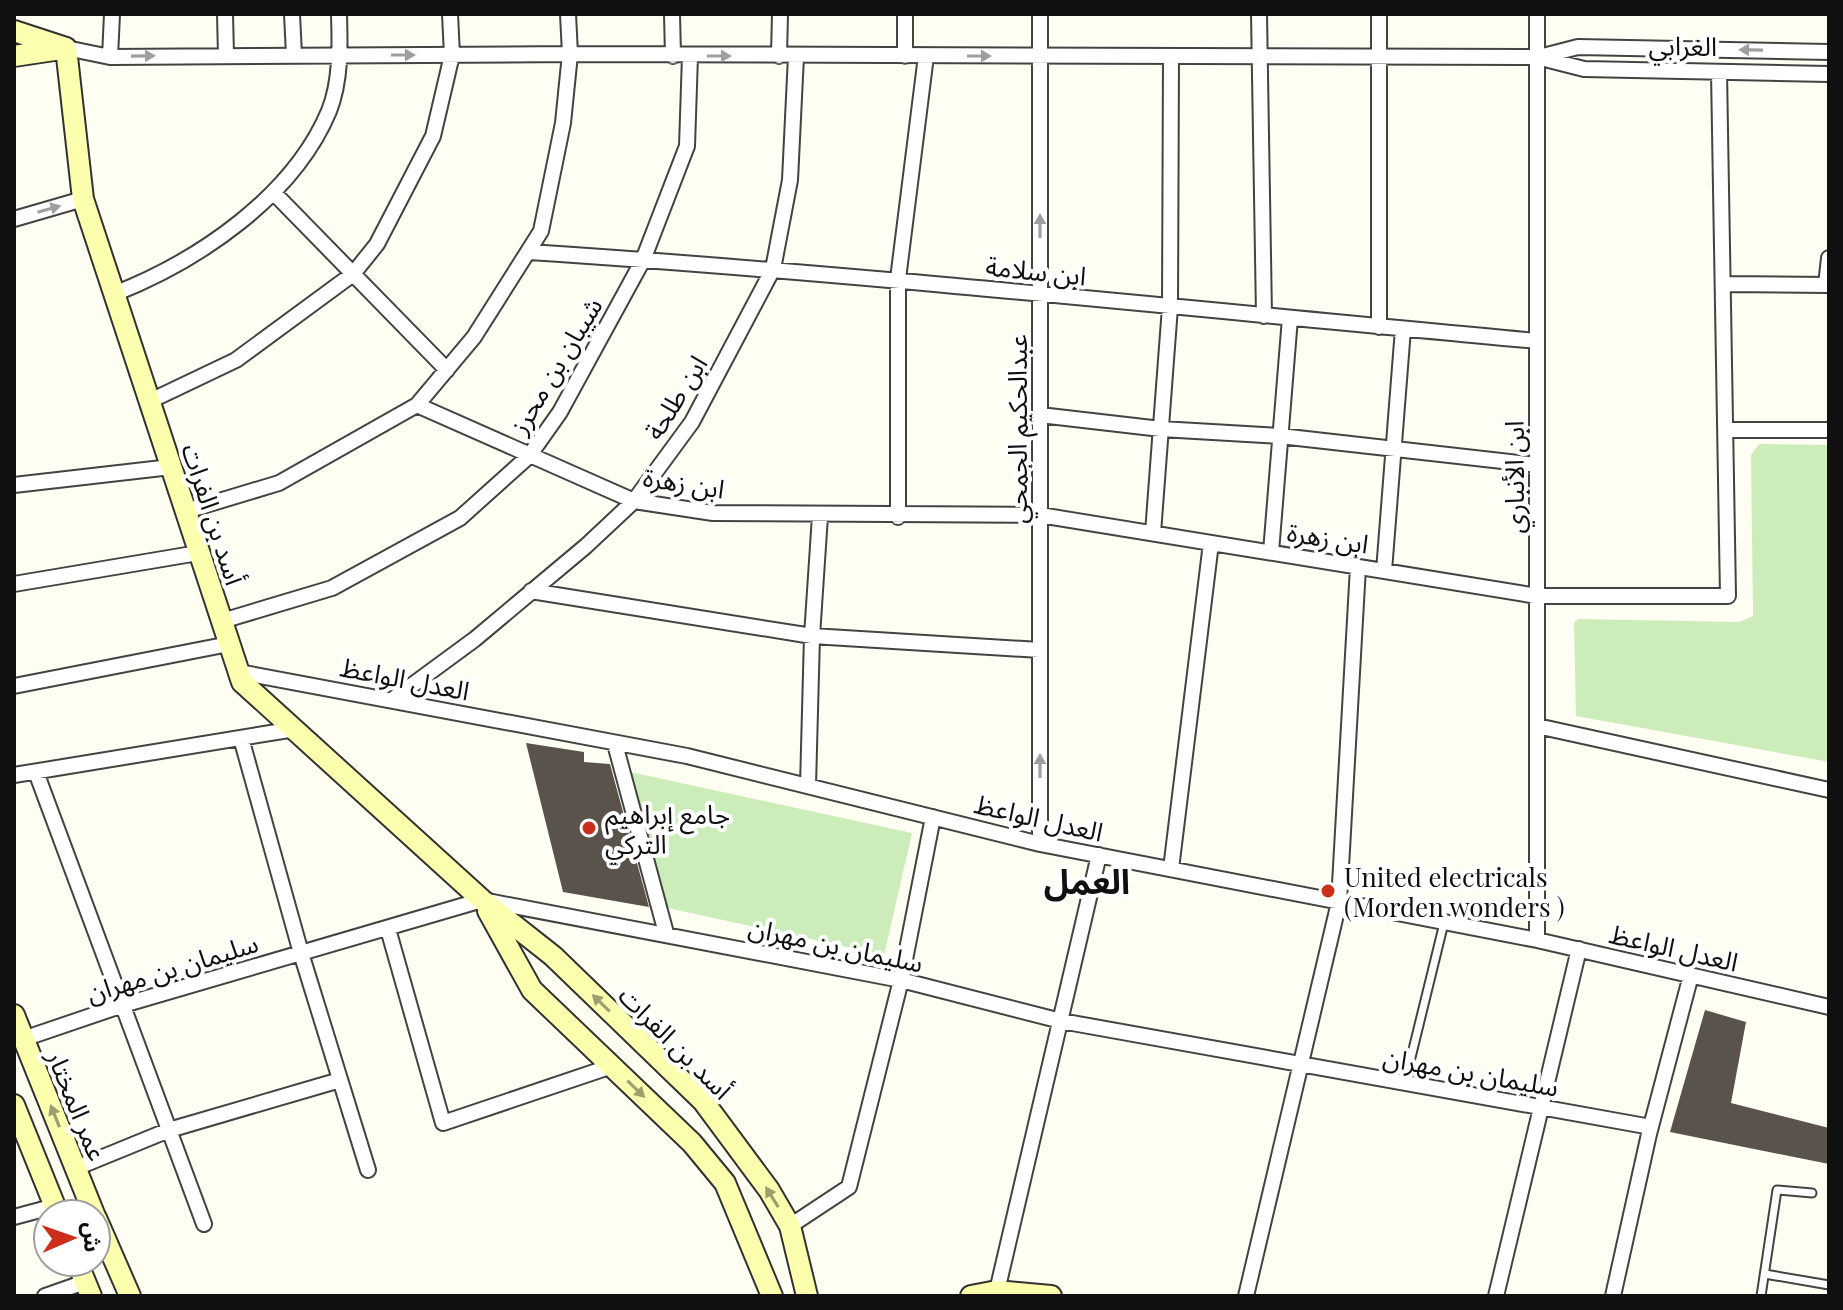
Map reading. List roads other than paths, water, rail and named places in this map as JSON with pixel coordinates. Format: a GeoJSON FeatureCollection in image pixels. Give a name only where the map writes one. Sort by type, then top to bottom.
{"type":"FeatureCollection","features":[{"type":"Feature","properties":{"kind":"street"},"geometry":{"type":"LineString","coordinates":[[110,57],[112,14]]}},
{"type":"Feature","properties":{"kind":"street"},"geometry":{"type":"LineString","coordinates":[[225,14],[226,55]]}},
{"type":"Feature","properties":{"kind":"street"},"geometry":{"type":"LineString","coordinates":[[292,14],[294,55]]}},
{"type":"Feature","properties":{"kind":"street"},"geometry":{"type":"LineString","coordinates":[[114,294],[151,279],[205,246],[274,193],[305,154],[330,110],[341,55],[339,14]]}},
{"type":"Feature","properties":{"kind":"street"},"geometry":{"type":"LineString","coordinates":[[150,401],[236,360],[353,274],[377,244],[433,136],[452,55],[450,14]]}},
{"type":"Feature","properties":{"kind":"street"},"geometry":{"type":"LineString","coordinates":[[186,511],[279,483],[417,405],[474,337],[541,231],[563,123],[570,54],[568,14]]}},
{"type":"Feature","properties":{"kind":"street"},"geometry":{"type":"LineString","coordinates":[[672,14],[673,56]]}},
{"type":"Feature","properties":{"kind":"street"},"geometry":{"type":"LineString","coordinates":[[779,56],[780,14]]}},
{"type":"Feature","properties":{"kind":"street"},"geometry":{"type":"LineString","coordinates":[[905,14],[905,56]]}},
{"type":"Feature","properties":{"kind":"street","name":"عبدالحكيم الجمحي"},"geometry":{"type":"LineString","coordinates":[[1040,14],[1040,844]]}},
{"type":"Feature","properties":{"kind":"street"},"geometry":{"type":"LineString","coordinates":[[1259,14],[1264,316]]}},
{"type":"Feature","properties":{"kind":"street"},"geometry":{"type":"LineString","coordinates":[[1379,14],[1379,327]]}},
{"type":"Feature","properties":{"kind":"street","name":"ابن الأنباري"},"geometry":{"type":"LineString","coordinates":[[1537,14],[1537,940]]}},
{"type":"Feature","properties":{"kind":"street","name":"الغرابي"},"geometry":{"type":"LineString","coordinates":[[14,31],[66,48],[110,57],[570,54],[1537,57],[1578,47],[1829,52]]}},
{"type":"Feature","properties":{"kind":"street","name":"الغرابي"},"geometry":{"type":"LineString","coordinates":[[14,56],[66,48]]}},
{"type":"Feature","properties":{"kind":"street","name":"أسد بن الفرات"},"geometry":{"type":"LineString","coordinates":[[66,48],[83,199],[242,682],[482,900],[553,956],[703,1101],[769,1190],[790,1226],[807,1296]]}},
{"type":"Feature","properties":{"kind":"street","name":"شيبان بن محرز"},"geometry":{"type":"LineString","coordinates":[[222,621],[332,588],[460,518],[529,456],[560,412],[643,260],[687,146],[690,56]]}},
{"type":"Feature","properties":{"kind":"street","name":"ابن طلحة"},"geometry":{"type":"LineString","coordinates":[[392,700],[475,639],[634,501],[692,422],[773,269],[790,180],[796,56]]}},
{"type":"Feature","properties":{"kind":"street"},"geometry":{"type":"LineString","coordinates":[[898,517],[898,279],[926,56]]}},
{"type":"Feature","properties":{"kind":"street"},"geometry":{"type":"LineString","coordinates":[[1153,533],[1170,307],[1171,56]]}},
{"type":"Feature","properties":{"kind":"street","name":"الغرابي"},"geometry":{"type":"LineString","coordinates":[[1537,57],[1584,69],[1829,74]]}},
{"type":"Feature","properties":{"kind":"street","name":"ابن زهرة"},"geometry":{"type":"LineString","coordinates":[[417,405],[634,501],[713,513],[898,517],[1040,515],[1537,596],[1728,596],[1719,72]]}},
{"type":"Feature","properties":{"kind":"street"},"geometry":{"type":"LineString","coordinates":[[274,193],[447,370]]}},
{"type":"Feature","properties":{"kind":"street"},"geometry":{"type":"LineString","coordinates":[[14,219],[83,199]]}},
{"type":"Feature","properties":{"kind":"street","name":"ابن سلامة"},"geometry":{"type":"LineString","coordinates":[[529,252],[898,279],[1040,296],[1537,341]]}},
{"type":"Feature","properties":{"kind":"street"},"geometry":{"type":"LineString","coordinates":[[1724,284],[1827,285],[1829,258]]}},
{"type":"Feature","properties":{"kind":"street"},"geometry":{"type":"LineString","coordinates":[[1271,552],[1290,318]]}},
{"type":"Feature","properties":{"kind":"street"},"geometry":{"type":"LineString","coordinates":[[1384,571],[1403,329]]}},
{"type":"Feature","properties":{"kind":"street"},"geometry":{"type":"LineString","coordinates":[[1040,415],[1161,429],[1280,436],[1537,465]]}},
{"type":"Feature","properties":{"kind":"street"},"geometry":{"type":"LineString","coordinates":[[1726,430],[1829,430]]}},
{"type":"Feature","properties":{"kind":"street"},"geometry":{"type":"LineString","coordinates":[[14,485],[171,467]]}},
{"type":"Feature","properties":{"kind":"street"},"geometry":{"type":"LineString","coordinates":[[808,786],[812,636],[820,516]]}},
{"type":"Feature","properties":{"kind":"street"},"geometry":{"type":"LineString","coordinates":[[1171,869],[1211,543]]}},
{"type":"Feature","properties":{"kind":"street"},"geometry":{"type":"LineString","coordinates":[[14,584],[198,553]]}},
{"type":"Feature","properties":{"kind":"street"},"geometry":{"type":"LineString","coordinates":[[1246,1296],[1303,1066],[1339,902],[1358,567]]}},
{"type":"Feature","properties":{"kind":"street"},"geometry":{"type":"LineString","coordinates":[[531,591],[812,636],[1040,650]]}},
{"type":"Feature","properties":{"kind":"street"},"geometry":{"type":"LineString","coordinates":[[14,686],[229,644]]}},
{"type":"Feature","properties":{"kind":"street","name":"العدل الواعظ"},"geometry":{"type":"LineString","coordinates":[[239,672],[687,756],[1040,844],[1537,940],[1829,1007]]}},
{"type":"Feature","properties":{"kind":"street"},"geometry":{"type":"LineString","coordinates":[[1537,726],[1829,790]]}},
{"type":"Feature","properties":{"kind":"street"},"geometry":{"type":"LineString","coordinates":[[14,775],[295,729]]}},
{"type":"Feature","properties":{"kind":"street"},"geometry":{"type":"LineString","coordinates":[[241,738],[301,953],[368,1170]]}},
{"type":"Feature","properties":{"kind":"street"},"geometry":{"type":"LineString","coordinates":[[615,744],[666,933]]}},
{"type":"Feature","properties":{"kind":"street"},"geometry":{"type":"LineString","coordinates":[[36,772],[204,1224]]}},
{"type":"Feature","properties":{"kind":"street"},"geometry":{"type":"LineString","coordinates":[[790,1226],[849,1187],[901,980],[933,817]]}},
{"type":"Feature","properties":{"kind":"street"},"geometry":{"type":"LineString","coordinates":[[997,1291],[1099,855]]}},
{"type":"Feature","properties":{"kind":"street","name":"أسد بن الفرات"},"geometry":{"type":"LineString","coordinates":[[482,900],[532,990],[692,1143],[725,1183],[772,1296]]}},
{"type":"Feature","properties":{"kind":"street","name":"سليمان بن مهران"},"geometry":{"type":"LineString","coordinates":[[23,1039],[123,1005],[482,900],[901,980],[1061,1021],[1651,1127]]}},
{"type":"Feature","properties":{"kind":"street"},"geometry":{"type":"LineString","coordinates":[[388,929],[443,1123],[612,1066]]}},
{"type":"Feature","properties":{"kind":"street"},"geometry":{"type":"LineString","coordinates":[[1496,1296],[1579,949]]}},
{"type":"Feature","properties":{"kind":"street"},"geometry":{"type":"LineString","coordinates":[[1613,1296],[1651,1127],[1691,975]]}},
{"type":"Feature","properties":{"kind":"street","name":"عمر المختار"},"geometry":{"type":"LineString","coordinates":[[14,1015],[88,1198]]}},
{"type":"Feature","properties":{"kind":"street"},"geometry":{"type":"LineString","coordinates":[[76,1168],[169,1130],[340,1080]]}},
{"type":"Feature","properties":{"kind":"street"},"geometry":{"type":"LineString","coordinates":[[14,1105],[21,1143],[50,1198]]}},
{"type":"Feature","properties":{"kind":"street","name":"عمر المختار"},"geometry":{"type":"LineString","coordinates":[[112,1255],[130,1296]]}},
{"type":"Feature","properties":{"kind":"street"},"geometry":{"type":"LineString","coordinates":[[45,1296],[88,1289]]}},
{"type":"Feature","properties":{"kind":"street"},"geometry":{"type":"LineString","coordinates":[[971,1296],[997,1291],[1051,1296]]}},
{"type":"Feature","properties":{"kind":"lane"},"geometry":{"type":"LineString","coordinates":[[1404,1084],[1444,922]]}},
{"type":"Feature","properties":{"kind":"lane"},"geometry":{"type":"LineString","coordinates":[[1761,1296],[1777,1190],[1812,1193]]}},
{"type":"Feature","properties":{"kind":"lane"},"geometry":{"type":"LineString","coordinates":[[1765,1274],[1829,1285]]}},
{"type":"Feature","properties":{"kind":"place","name":"جامع إبراهيم التركي"},"geometry":{"type":"Point","coordinates":[589,828]}},
{"type":"Feature","properties":{"kind":"place","name":"United electricals (Morden wonders )"},"geometry":{"type":"Point","coordinates":[1328,891]}},
{"type":"Feature","properties":{"kind":"district","name":"العمل"},"geometry":{"type":"Point","coordinates":[1087,880]}}]}
